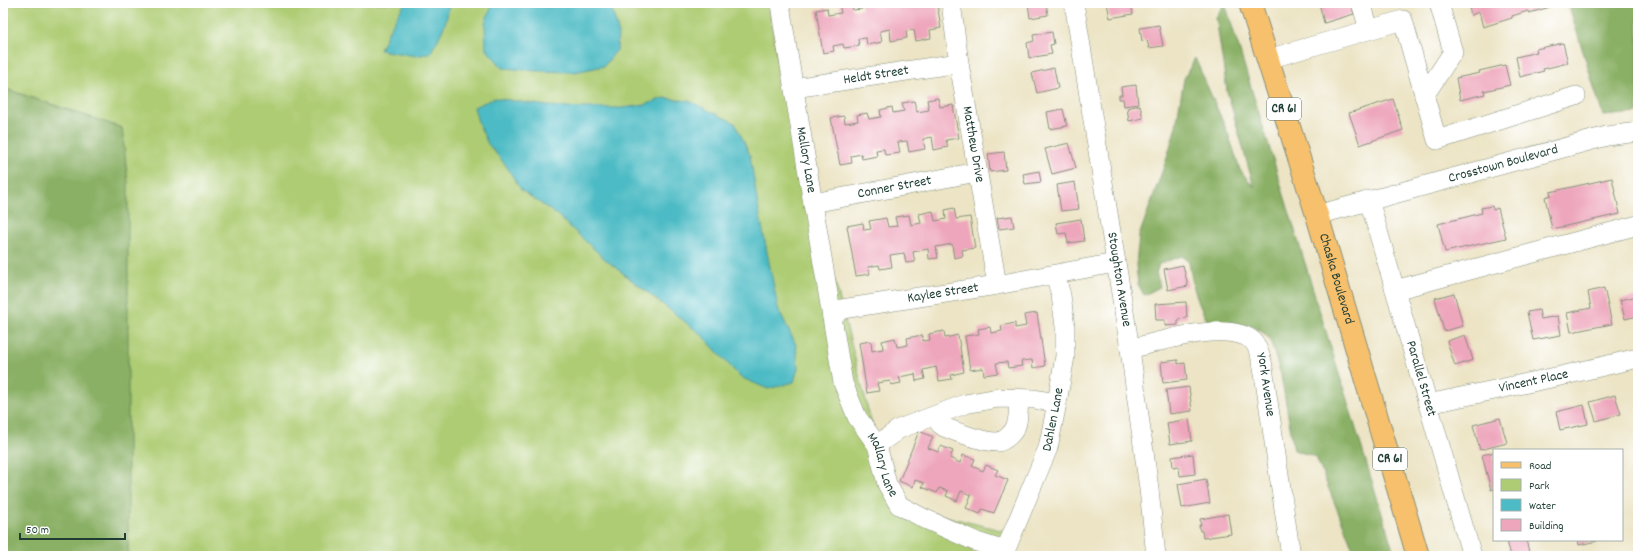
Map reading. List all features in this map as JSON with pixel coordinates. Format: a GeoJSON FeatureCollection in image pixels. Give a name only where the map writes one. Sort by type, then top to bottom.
{"type":"FeatureCollection","features":[{"type":"Feature","properties":{"kind":"main road","name":"Chaska Boulevard"},"geometry":{"type":"LineString","coordinates":[[1250,3],[1317,215],[1418,556]]}},
{"type":"Feature","properties":{"kind":"street","name":"Mallory Lane"},"geometry":{"type":"LineString","coordinates":[[780,3],[782,24],[832,317]]}},
{"type":"Feature","properties":{"kind":"street","name":"Matthew Drive"},"geometry":{"type":"LineString","coordinates":[[951,3],[959,63],[997,285]]}},
{"type":"Feature","properties":{"kind":"street","name":"Stoughton Avenue"},"geometry":{"type":"LineString","coordinates":[[1074,3],[1130,349],[1149,489],[1156,556]]}},
{"type":"Feature","properties":{"kind":"street"},"geometry":{"type":"LineString","coordinates":[[1361,3],[1369,29]]}},
{"type":"Feature","properties":{"kind":"street"},"geometry":{"type":"LineString","coordinates":[[1424,96],[1453,52],[1439,3]]}},
{"type":"Feature","properties":{"kind":"street"},"geometry":{"type":"LineString","coordinates":[[1268,59],[1403,20],[1437,140],[1576,96]]}},
{"type":"Feature","properties":{"kind":"street","name":"Heldt Street"},"geometry":{"type":"LineString","coordinates":[[794,88],[959,63]]}},
{"type":"Feature","properties":{"kind":"street","name":"Crosstown Boulevard"},"geometry":{"type":"LineString","coordinates":[[1317,215],[1607,136],[1638,132]]}},
{"type":"Feature","properties":{"kind":"street","name":"Conner Street"},"geometry":{"type":"LineString","coordinates":[[813,203],[977,172]]}},
{"type":"Feature","properties":{"kind":"street","name":"Parallel Street"},"geometry":{"type":"LineString","coordinates":[[1369,200],[1472,556]]}},
{"type":"Feature","properties":{"kind":"street"},"geometry":{"type":"LineString","coordinates":[[1395,290],[1638,225]]}},
{"type":"Feature","properties":{"kind":"street","name":"Kaylee Street"},"geometry":{"type":"LineString","coordinates":[[832,317],[842,309],[997,285],[1115,263]]}},
{"type":"Feature","properties":{"kind":"street","name":"Dahlen Lane"},"geometry":{"type":"LineString","coordinates":[[1004,554],[1048,448],[1057,403],[1065,356],[1065,327],[1055,275]]}},
{"type":"Feature","properties":{"kind":"street","name":"Mallary Lane"},"geometry":{"type":"LineString","coordinates":[[832,317],[843,383],[857,417],[877,445],[887,484],[899,505],[923,518],[1004,554]]}},
{"type":"Feature","properties":{"kind":"street","name":"York Avenue"},"geometry":{"type":"LineString","coordinates":[[1130,349],[1187,334],[1217,332],[1240,334],[1254,342],[1262,360],[1291,556]]}},
{"type":"Feature","properties":{"kind":"street","name":"Vincent Place"},"geometry":{"type":"LineString","coordinates":[[1428,404],[1638,358]]}},
{"type":"Feature","properties":{"kind":"street"},"geometry":{"type":"LineString","coordinates":[[877,445],[899,429],[965,404],[998,398],[1057,403]]}},
{"type":"Feature","properties":{"kind":"street"},"geometry":{"type":"LineString","coordinates":[[935,416],[944,427],[998,442],[1006,438],[1016,426],[1018,416],[1018,399]]}},
{"type":"Feature","properties":{"kind":"green space"},"geometry":{"type":"Polygon","coordinates":[[[3,3],[768,3],[776,51],[877,445],[899,505],[1012,533],[1003,556],[128,556],[122,128],[3,88],[3,3]]]}},
{"type":"Feature","properties":{"kind":"green space"},"geometry":{"type":"Polygon","coordinates":[[[1225,3],[1395,556],[1356,556],[1316,457],[1294,450],[1281,375],[1270,339],[1261,331],[1253,327],[1231,323],[1209,323],[1201,309],[1196,294],[1189,261],[1182,256],[1159,264],[1156,273],[1160,287],[1144,295],[1138,284],[1136,265],[1139,236],[1166,161],[1176,126],[1184,79],[1195,58],[1229,136],[1240,170],[1254,187],[1227,91],[1216,17],[1225,3]]]}},
{"type":"Feature","properties":{"kind":"green space"},"geometry":{"type":"Polygon","coordinates":[[[1568,3],[1638,3],[1638,113],[1603,116],[1568,3]]]}},
{"type":"Feature","properties":{"kind":"green space"},"geometry":{"type":"Polygon","coordinates":[[[3,88],[122,128],[128,183],[128,556],[3,556],[3,88]]]}},
{"type":"Feature","properties":{"kind":"water"},"geometry":{"type":"Polygon","coordinates":[[[405,3],[449,3],[443,29],[430,53],[416,56],[380,50],[390,28],[405,3]]]}},
{"type":"Feature","properties":{"kind":"water"},"geometry":{"type":"Polygon","coordinates":[[[493,3],[610,3],[618,31],[617,50],[604,66],[575,72],[503,68],[486,49],[485,23],[493,3]]]}},
{"type":"Feature","properties":{"kind":"water"},"geometry":{"type":"Polygon","coordinates":[[[495,98],[548,106],[622,108],[644,105],[664,98],[689,101],[735,123],[750,155],[758,206],[778,308],[796,345],[798,368],[794,382],[768,389],[740,377],[702,335],[606,260],[556,214],[521,190],[505,164],[488,144],[478,122],[474,107],[495,98]]]}},
{"type":"Feature","properties":{"kind":"building"},"geometry":{"type":"Polygon","coordinates":[[[839,3],[851,3],[853,10],[862,9],[861,3],[937,3],[941,28],[930,30],[931,38],[916,41],[914,30],[906,31],[907,38],[891,41],[890,29],[880,31],[882,42],[867,45],[866,38],[858,39],[859,46],[844,48],[843,44],[833,46],[834,51],[823,53],[816,10],[827,8],[828,15],[841,13],[839,3]]]}},
{"type":"Feature","properties":{"kind":"building"},"geometry":{"type":"Polygon","coordinates":[[[1028,3],[1046,3],[1048,15],[1030,18],[1028,3]]]}},
{"type":"Feature","properties":{"kind":"building"},"geometry":{"type":"Polygon","coordinates":[[[1107,3],[1131,3],[1133,14],[1110,18],[1107,3]]]}},
{"type":"Feature","properties":{"kind":"building"},"geometry":{"type":"Polygon","coordinates":[[[1319,3],[1351,3],[1354,14],[1324,23],[1319,3]]]}},
{"type":"Feature","properties":{"kind":"building"},"geometry":{"type":"Polygon","coordinates":[[[1468,3],[1548,3],[1550,7],[1529,13],[1528,11],[1512,16],[1512,18],[1483,27],[1479,12],[1471,15],[1468,3]]]}},
{"type":"Feature","properties":{"kind":"building"},"geometry":{"type":"Polygon","coordinates":[[[1159,25],[1163,46],[1149,48],[1147,40],[1142,41],[1140,28],[1159,25]]]}},
{"type":"Feature","properties":{"kind":"building"},"geometry":{"type":"Polygon","coordinates":[[[1052,32],[1054,44],[1050,45],[1052,54],[1029,58],[1027,43],[1034,41],[1033,35],[1052,32]]]}},
{"type":"Feature","properties":{"kind":"building"},"geometry":{"type":"Polygon","coordinates":[[[1563,43],[1568,63],[1543,69],[1544,71],[1520,77],[1516,57],[1537,52],[1536,49],[1563,43]]]}},
{"type":"Feature","properties":{"kind":"building"},"geometry":{"type":"Polygon","coordinates":[[[1505,65],[1510,85],[1484,91],[1485,94],[1460,100],[1456,78],[1480,73],[1479,71],[1505,65]]]}},
{"type":"Feature","properties":{"kind":"building"},"geometry":{"type":"Polygon","coordinates":[[[1054,68],[1058,88],[1037,93],[1032,73],[1054,68]]]}},
{"type":"Feature","properties":{"kind":"building"},"geometry":{"type":"Polygon","coordinates":[[[1136,85],[1138,104],[1124,106],[1123,99],[1119,99],[1119,95],[1122,95],[1121,87],[1136,85]]]}},
{"type":"Feature","properties":{"kind":"building"},"geometry":{"type":"Polygon","coordinates":[[[938,98],[940,107],[953,105],[959,138],[946,140],[948,147],[934,150],[932,137],[923,139],[925,149],[909,152],[907,141],[898,142],[900,153],[885,155],[884,149],[876,150],[877,156],[862,159],[861,154],[851,156],[852,163],[840,165],[831,118],[844,116],[845,123],[858,121],[857,115],[867,113],[869,119],[881,117],[880,110],[892,107],[893,113],[904,111],[902,103],[914,101],[917,112],[929,110],[927,100],[938,98]]]}},
{"type":"Feature","properties":{"kind":"building"},"geometry":{"type":"Polygon","coordinates":[[[1393,99],[1403,130],[1360,145],[1349,113],[1393,99]]]}},
{"type":"Feature","properties":{"kind":"building"},"geometry":{"type":"Polygon","coordinates":[[[1140,105],[1143,118],[1129,121],[1127,108],[1140,105]]]}},
{"type":"Feature","properties":{"kind":"building"},"geometry":{"type":"Polygon","coordinates":[[[1063,109],[1067,126],[1050,129],[1047,112],[1063,109]]]}},
{"type":"Feature","properties":{"kind":"building"},"geometry":{"type":"Polygon","coordinates":[[[1069,143],[1076,168],[1052,174],[1045,149],[1069,143]]]}},
{"type":"Feature","properties":{"kind":"building"},"geometry":{"type":"Polygon","coordinates":[[[1004,152],[1006,170],[990,172],[988,154],[1004,152]]]}},
{"type":"Feature","properties":{"kind":"building"},"geometry":{"type":"Polygon","coordinates":[[[1039,171],[1041,182],[1025,184],[1023,174],[1039,171]]]}},
{"type":"Feature","properties":{"kind":"building"},"geometry":{"type":"Polygon","coordinates":[[[1612,178],[1620,214],[1552,229],[1545,197],[1551,195],[1550,192],[1612,178]]]}},
{"type":"Feature","properties":{"kind":"building"},"geometry":{"type":"Polygon","coordinates":[[[1075,182],[1079,209],[1061,211],[1057,185],[1075,182]]]}},
{"type":"Feature","properties":{"kind":"building"},"geometry":{"type":"Polygon","coordinates":[[[1492,206],[1493,210],[1498,208],[1506,238],[1445,252],[1438,224],[1482,213],[1481,208],[1492,206]]]}},
{"type":"Feature","properties":{"kind":"building"},"geometry":{"type":"Polygon","coordinates":[[[954,208],[956,219],[970,217],[975,248],[962,250],[963,256],[954,258],[952,244],[936,247],[938,258],[929,259],[928,249],[913,252],[915,262],[906,263],[904,253],[890,255],[892,267],[880,269],[879,265],[868,267],[870,274],[856,276],[847,226],[863,223],[864,230],[871,229],[869,221],[886,218],[888,227],[897,226],[895,217],[909,215],[911,225],[921,223],[919,214],[933,211],[935,221],[946,219],[945,210],[954,208]]]}},
{"type":"Feature","properties":{"kind":"building"},"geometry":{"type":"Polygon","coordinates":[[[1012,216],[1014,227],[999,229],[997,218],[1012,216]]]}},
{"type":"Feature","properties":{"kind":"building"},"geometry":{"type":"Polygon","coordinates":[[[1081,219],[1084,241],[1068,243],[1066,233],[1058,234],[1056,223],[1081,219]]]}},
{"type":"Feature","properties":{"kind":"building"},"geometry":{"type":"Polygon","coordinates":[[[1183,265],[1188,286],[1168,290],[1164,269],[1183,265]]]}},
{"type":"Feature","properties":{"kind":"building"},"geometry":{"type":"Polygon","coordinates":[[[1604,288],[1612,324],[1571,332],[1567,313],[1591,308],[1588,292],[1604,288]]]}},
{"type":"Feature","properties":{"kind":"building"},"geometry":{"type":"Polygon","coordinates":[[[1454,293],[1463,326],[1444,331],[1435,298],[1454,293]]]}},
{"type":"Feature","properties":{"kind":"building"},"geometry":{"type":"Polygon","coordinates":[[[1638,296],[1638,316],[1625,319],[1620,300],[1638,296]]]}},
{"type":"Feature","properties":{"kind":"building"},"geometry":{"type":"Polygon","coordinates":[[[1186,302],[1187,318],[1178,319],[1178,325],[1165,326],[1165,320],[1156,320],[1155,304],[1186,302]]]}},
{"type":"Feature","properties":{"kind":"building"},"geometry":{"type":"Polygon","coordinates":[[[1539,310],[1541,319],[1558,316],[1561,335],[1533,340],[1527,312],[1539,310]]]}},
{"type":"Feature","properties":{"kind":"building"},"geometry":{"type":"Polygon","coordinates":[[[1037,313],[1045,366],[1033,368],[1032,360],[1021,361],[1022,366],[1008,368],[1007,362],[996,363],[998,373],[984,375],[983,368],[970,370],[965,336],[979,334],[978,329],[990,327],[991,333],[1002,331],[1001,326],[1015,323],[1015,328],[1026,326],[1024,315],[1037,313]]]}},
{"type":"Feature","properties":{"kind":"building"},"geometry":{"type":"Polygon","coordinates":[[[944,331],[945,338],[958,335],[964,372],[951,375],[952,379],[939,381],[936,367],[923,370],[925,379],[916,381],[915,374],[899,377],[901,383],[891,385],[890,381],[877,383],[879,391],[867,393],[859,343],[871,341],[872,351],[883,349],[882,341],[895,338],[897,347],[908,345],[907,338],[922,335],[923,341],[930,340],[929,334],[944,331]]]}},
{"type":"Feature","properties":{"kind":"building"},"geometry":{"type":"Polygon","coordinates":[[[1465,335],[1473,360],[1455,366],[1447,341],[1465,335]]]}},
{"type":"Feature","properties":{"kind":"building"},"geometry":{"type":"Polygon","coordinates":[[[1178,360],[1178,364],[1185,363],[1187,380],[1163,383],[1161,362],[1178,360]]]}},
{"type":"Feature","properties":{"kind":"building"},"geometry":{"type":"Polygon","coordinates":[[[1189,387],[1192,411],[1169,414],[1166,390],[1189,387]]]}},
{"type":"Feature","properties":{"kind":"building"},"geometry":{"type":"Polygon","coordinates":[[[1615,395],[1621,414],[1596,421],[1590,402],[1615,395]]]}},
{"type":"Feature","properties":{"kind":"building"},"geometry":{"type":"Polygon","coordinates":[[[1584,405],[1588,424],[1560,430],[1556,412],[1584,405]]]}},
{"type":"Feature","properties":{"kind":"building"},"geometry":{"type":"Polygon","coordinates":[[[1500,418],[1507,443],[1480,450],[1473,425],[1500,418]]]}},
{"type":"Feature","properties":{"kind":"building"},"geometry":{"type":"Polygon","coordinates":[[[1189,419],[1192,441],[1170,444],[1167,423],[1189,419]]]}},
{"type":"Feature","properties":{"kind":"building"},"geometry":{"type":"Polygon","coordinates":[[[919,431],[933,437],[928,448],[938,452],[941,446],[953,451],[950,458],[960,463],[963,455],[975,459],[972,466],[983,471],[986,465],[998,470],[995,475],[1008,480],[994,513],[982,509],[980,514],[966,508],[971,495],[961,491],[957,501],[946,496],[948,491],[939,488],[937,493],[922,487],[924,483],[915,480],[913,487],[899,481],[919,431]]]}},
{"type":"Feature","properties":{"kind":"building"},"geometry":{"type":"Polygon","coordinates":[[[1493,452],[1493,489],[1491,490],[1482,455],[1493,452]]]}},
{"type":"Feature","properties":{"kind":"building"},"geometry":{"type":"Polygon","coordinates":[[[1193,454],[1195,474],[1180,476],[1179,466],[1173,467],[1172,457],[1193,454]]]}},
{"type":"Feature","properties":{"kind":"building"},"geometry":{"type":"Polygon","coordinates":[[[1206,479],[1210,503],[1182,508],[1178,484],[1206,479]]]}},
{"type":"Feature","properties":{"kind":"building"},"geometry":{"type":"Polygon","coordinates":[[[1228,514],[1231,534],[1203,538],[1199,525],[1201,525],[1200,519],[1228,514]]]}},
{"type":"Feature","properties":{"kind":"building"},"geometry":{"type":"Polygon","coordinates":[[[1507,541],[1526,541],[1530,556],[1511,556],[1507,541]]]}},
{"type":"Feature","properties":{"kind":"building"},"geometry":{"type":"Polygon","coordinates":[[[1578,541],[1597,541],[1579,545],[1578,541]]]}}]}
